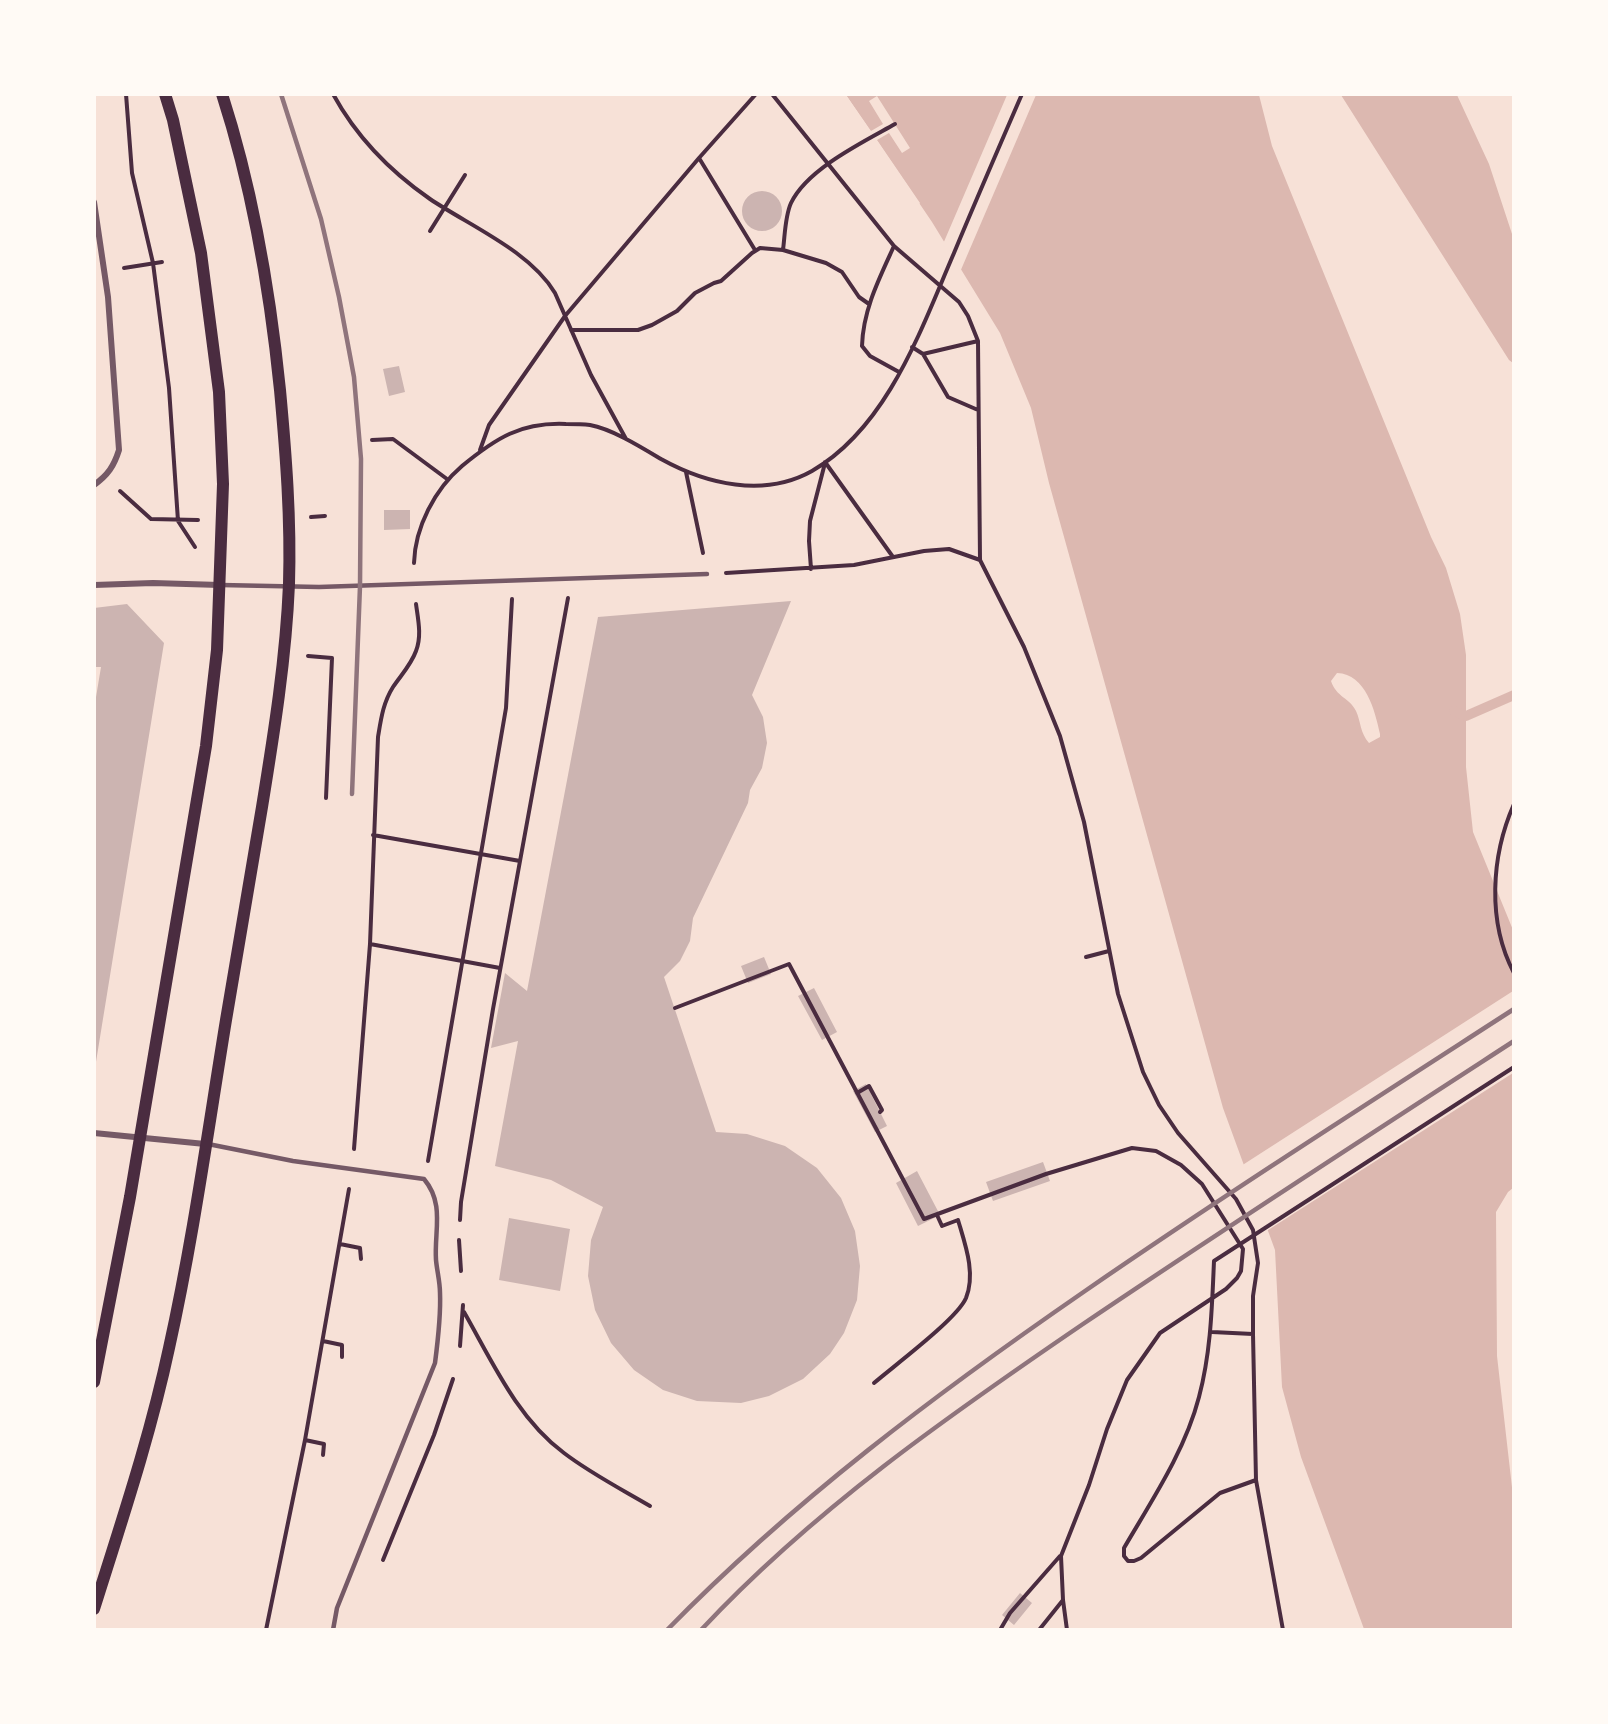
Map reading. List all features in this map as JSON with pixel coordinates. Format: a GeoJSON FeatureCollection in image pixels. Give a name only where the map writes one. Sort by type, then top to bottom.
{"type":"FeatureCollection","features":[{"type":"Feature","properties":{"kind":"main road"},"geometry":{"type":"LineString","coordinates":[[94,1382],[140,1137],[207,746],[218,650],[222,520],[219,392],[208,302],[196,231],[173,120],[165,94]]}},
{"type":"Feature","properties":{"kind":"main road"},"geometry":{"type":"LineString","coordinates":[[94,1609],[133,1487],[169,1348],[270,757],[289,586],[289,506],[285,437],[267,287],[250,202],[222,94]]}},
{"type":"Feature","properties":{"kind":"street"},"geometry":{"type":"LineString","coordinates":[[94,202],[105,271],[119,450],[114,466],[105,478],[94,485]]}},
{"type":"Feature","properties":{"kind":"street"},"geometry":{"type":"LineString","coordinates":[[94,585],[153,583],[221,585]]}},
{"type":"Feature","properties":{"kind":"street"},"geometry":{"type":"LineString","coordinates":[[94,1133],[205,1143]]}},
{"type":"Feature","properties":{"kind":"lane"},"geometry":{"type":"LineString","coordinates":[[221,585],[340,586],[707,574]]}},
{"type":"Feature","properties":{"kind":"lane"},"geometry":{"type":"LineString","coordinates":[[205,1143],[293,1161],[424,1179],[432,1190],[436,1204],[436,1259],[441,1291],[440,1325],[435,1363],[337,1608],[333,1629]]}},
{"type":"Feature","properties":{"kind":"path"},"geometry":{"type":"LineString","coordinates":[[126,94],[132,173],[153,263],[169,388],[178,521],[196,548]]}},
{"type":"Feature","properties":{"kind":"path"},"geometry":{"type":"LineString","coordinates":[[333,94],[357,130],[381,157],[431,200],[504,245],[539,272],[555,293],[591,375],[626,440]]}},
{"type":"Feature","properties":{"kind":"path"},"geometry":{"type":"LineString","coordinates":[[480,451],[489,425],[565,316],[756,94]]}},
{"type":"Feature","properties":{"kind":"path"},"geometry":{"type":"LineString","coordinates":[[772,94],[894,246],[959,302],[968,316],[978,341],[980,560],[1024,647],[1060,736],[1084,822],[1118,994],[1143,1072],[1159,1105],[1178,1132],[1236,1199],[1253,1230],[1258,1263],[1253,1296],[1256,1480],[1283,1629]]}},
{"type":"Feature","properties":{"kind":"path"},"geometry":{"type":"LineString","coordinates":[[266,1629],[305,1440],[352,1170],[370,944],[378,737],[382,709],[392,688],[407,669],[416,651],[419,635],[414,583],[415,552],[422,525],[447,479],[480,451],[504,435],[528,426],[590,425],[626,440],[686,472],[724,483],[752,487],[782,482],[809,472],[825,462],[848,445],[865,426],[883,401],[899,372],[919,333],[1022,94]]}},
{"type":"Feature","properties":{"kind":"path"},"geometry":{"type":"LineString","coordinates":[[783,249],[790,204],[805,183],[828,165],[895,124]]}},
{"type":"Feature","properties":{"kind":"path"},"geometry":{"type":"LineString","coordinates":[[699,158],[755,250]]}},
{"type":"Feature","properties":{"kind":"path"},"geometry":{"type":"LineString","coordinates":[[430,231],[465,174]]}},
{"type":"Feature","properties":{"kind":"path"},"geometry":{"type":"LineString","coordinates":[[894,246],[869,304],[862,328],[862,346],[870,356],[899,372]]}},
{"type":"Feature","properties":{"kind":"path"},"geometry":{"type":"LineString","coordinates":[[571,330],[638,330],[652,325],[677,311],[695,293],[722,281],[760,248],[783,249],[826,263],[842,272],[859,297],[869,304]]}},
{"type":"Feature","properties":{"kind":"path"},"geometry":{"type":"LineString","coordinates":[[105,271],[162,262]]}},
{"type":"Feature","properties":{"kind":"path"},"geometry":{"type":"LineString","coordinates":[[923,354],[978,341]]}},
{"type":"Feature","properties":{"kind":"path"},"geometry":{"type":"LineString","coordinates":[[912,347],[923,354],[948,397],[978,410]]}},
{"type":"Feature","properties":{"kind":"path"},"geometry":{"type":"LineString","coordinates":[[372,440],[393,439],[447,479]]}},
{"type":"Feature","properties":{"kind":"path"},"geometry":{"type":"LineString","coordinates":[[825,462],[893,557]]}},
{"type":"Feature","properties":{"kind":"path"},"geometry":{"type":"LineString","coordinates":[[811,569],[810,521],[825,462]]}},
{"type":"Feature","properties":{"kind":"path"},"geometry":{"type":"LineString","coordinates":[[686,472],[707,574],[854,565],[949,549],[980,560]]}},
{"type":"Feature","properties":{"kind":"path"},"geometry":{"type":"LineString","coordinates":[[105,478],[151,519],[222,520]]}},
{"type":"Feature","properties":{"kind":"path"},"geometry":{"type":"LineString","coordinates":[[460,1224],[500,968],[571,579]]}},
{"type":"Feature","properties":{"kind":"path"},"geometry":{"type":"LineString","coordinates":[[424,1179],[506,708],[513,582]]}},
{"type":"Feature","properties":{"kind":"path"},"geometry":{"type":"LineString","coordinates":[[283,655],[332,658],[326,798]]}},
{"type":"Feature","properties":{"kind":"path"},"geometry":{"type":"LineString","coordinates":[[1514,804],[1497,861],[1496,909],[1504,955],[1514,973]]}},
{"type":"Feature","properties":{"kind":"path"},"geometry":{"type":"LineString","coordinates":[[373,836],[520,861]]}},
{"type":"Feature","properties":{"kind":"path"},"geometry":{"type":"LineString","coordinates":[[370,944],[500,968]]}},
{"type":"Feature","properties":{"kind":"path"},"geometry":{"type":"LineString","coordinates":[[1086,957],[1109,951]]}},
{"type":"Feature","properties":{"kind":"path"},"geometry":{"type":"LineString","coordinates":[[675,1008],[789,964],[924,1219],[1046,1174],[1132,1149],[1156,1151],[1181,1165],[1202,1184],[1243,1249],[1241,1271],[1226,1289],[1160,1333],[1127,1380],[1107,1429],[1089,1485],[1060,1556],[1010,1613],[1000,1629]]}},
{"type":"Feature","properties":{"kind":"path"},"geometry":{"type":"LineString","coordinates":[[1256,1480],[1220,1492],[1141,1558],[1134,1562],[1128,1561],[1124,1556],[1124,1548],[1174,1463],[1199,1398],[1211,1332],[1214,1261],[1514,1067]]}},
{"type":"Feature","properties":{"kind":"path"},"geometry":{"type":"LineString","coordinates":[[857,1093],[869,1086],[882,1110],[880,1112]]}},
{"type":"Feature","properties":{"kind":"path"},"geometry":{"type":"LineString","coordinates":[[874,1383],[956,1312],[966,1297],[970,1272],[967,1248],[958,1220],[942,1226],[937,1215]]}},
{"type":"Feature","properties":{"kind":"path"},"geometry":{"type":"LineString","coordinates":[[459,1235],[461,1276]]}},
{"type":"Feature","properties":{"kind":"path"},"geometry":{"type":"LineString","coordinates":[[340,1244],[360,1248],[361,1259]]}},
{"type":"Feature","properties":{"kind":"path"},"geometry":{"type":"LineString","coordinates":[[460,1348],[463,1299]]}},
{"type":"Feature","properties":{"kind":"path"},"geometry":{"type":"LineString","coordinates":[[464,1311],[506,1386],[524,1413],[540,1431],[564,1453],[650,1506]]}},
{"type":"Feature","properties":{"kind":"path"},"geometry":{"type":"LineString","coordinates":[[1211,1332],[1253,1334]]}},
{"type":"Feature","properties":{"kind":"path"},"geometry":{"type":"LineString","coordinates":[[323,1341],[342,1345],[342,1357]]}},
{"type":"Feature","properties":{"kind":"path"},"geometry":{"type":"LineString","coordinates":[[383,1560],[434,1435],[453,1378]]}},
{"type":"Feature","properties":{"kind":"path"},"geometry":{"type":"LineString","coordinates":[[305,1440],[324,1444],[323,1455]]}},
{"type":"Feature","properties":{"kind":"path"},"geometry":{"type":"LineString","coordinates":[[1060,1556],[1067,1629]]}},
{"type":"Feature","properties":{"kind":"path"},"geometry":{"type":"LineString","coordinates":[[1039,1629],[1063,1600]]}},
{"type":"Feature","properties":{"kind":"shaded area"},"geometry":{"type":"Polygon","coordinates":[[[846,95],[1259,95],[1272,146],[1431,537],[1446,568],[1460,614],[1466,655],[1466,767],[1473,832],[1513,930],[1513,1188],[1496,1212],[1497,1356],[1513,1496],[1513,1629],[1364,1629],[1301,1457],[1282,1387],[1275,1250],[1223,1108],[1049,483],[1031,408],[1000,333],[932,222],[846,95]],[[1337,673],[1331,681],[1336,691],[1350,703],[1358,715],[1369,743],[1380,737],[1372,705],[1362,687],[1347,675],[1337,673]]]}},
{"type":"Feature","properties":{"kind":"shaded area"},"geometry":{"type":"Polygon","coordinates":[[[1341,95],[1457,95],[1489,164],[1513,237],[1513,363],[1509,360],[1341,95]]]}},
{"type":"Feature","properties":{"kind":"pier"},"geometry":{"type":"Polygon","coordinates":[[[843,94],[871,131],[883,124],[869,101],[877,96],[910,148],[902,153],[889,133],[877,140],[920,203],[918,205],[843,94]]]}},
{"type":"Feature","properties":{"kind":"pier"},"geometry":{"type":"Polygon","coordinates":[[[1007,95],[1036,95],[960,272],[943,244],[1007,95]]]}},
{"type":"Feature","properties":{"kind":"pier"},"geometry":{"type":"Polygon","coordinates":[[[1513,991],[1513,1073],[1265,1232],[1241,1166],[1513,991]]]}},
{"type":"Feature","properties":{"kind":"building"},"geometry":{"type":"Polygon","coordinates":[[[762,191],[776,197],[782,211],[776,225],[762,231],[748,225],[742,211],[748,197],[762,191]]]}},
{"type":"Feature","properties":{"kind":"building"},"geometry":{"type":"Polygon","coordinates":[[[399,366],[405,392],[389,396],[383,369],[399,366]]]}},
{"type":"Feature","properties":{"kind":"building"},"geometry":{"type":"Polygon","coordinates":[[[384,510],[410,510],[410,529],[384,530],[384,510]]]}},
{"type":"Feature","properties":{"kind":"building"},"geometry":{"type":"Polygon","coordinates":[[[791,601],[752,695],[763,717],[767,743],[762,768],[750,790],[748,803],[693,918],[690,941],[680,961],[664,977],[716,1132],[747,1134],[785,1146],[817,1168],[841,1198],[855,1231],[860,1266],[857,1300],[844,1333],[830,1354],[803,1379],[769,1396],[741,1403],[697,1401],[663,1390],[634,1370],[611,1343],[595,1310],[588,1276],[591,1240],[603,1207],[551,1180],[495,1166],[518,1041],[491,1048],[505,973],[527,991],[598,617],[791,601]]]}},
{"type":"Feature","properties":{"kind":"building"},"geometry":{"type":"Polygon","coordinates":[[[127,604],[164,643],[95,1068],[94,709],[101,667],[94,667],[94,608],[127,604]]]}},
{"type":"Feature","properties":{"kind":"building"},"geometry":{"type":"Polygon","coordinates":[[[764,957],[771,974],[748,983],[741,966],[764,957]]]}},
{"type":"Feature","properties":{"kind":"building"},"geometry":{"type":"Polygon","coordinates":[[[814,988],[837,1032],[822,1040],[798,996],[814,988]]]}},
{"type":"Feature","properties":{"kind":"building"},"geometry":{"type":"Polygon","coordinates":[[[866,1084],[887,1126],[875,1132],[853,1091],[866,1084]]]}},
{"type":"Feature","properties":{"kind":"building"},"geometry":{"type":"Polygon","coordinates":[[[1043,1162],[1050,1181],[993,1201],[986,1182],[1043,1162]]]}},
{"type":"Feature","properties":{"kind":"building"},"geometry":{"type":"Polygon","coordinates":[[[917,1171],[940,1215],[918,1226],[896,1183],[917,1171]]]}},
{"type":"Feature","properties":{"kind":"building"},"geometry":{"type":"Polygon","coordinates":[[[509,1218],[570,1229],[560,1291],[499,1280],[509,1218]]]}},
{"type":"Feature","properties":{"kind":"building"},"geometry":{"type":"Polygon","coordinates":[[[1020,1593],[1032,1603],[1014,1625],[1002,1615],[1020,1593]]]}},
{"type":"Feature","properties":{"kind":"waterway"},"geometry":{"type":"LineString","coordinates":[[1454,711],[1466,716],[1514,695]]}},
{"type":"Feature","properties":{"kind":"railway"},"geometry":{"type":"LineString","coordinates":[[281,94],[321,219],[354,377],[361,459],[360,586],[352,794]]}},
{"type":"Feature","properties":{"kind":"railway"},"geometry":{"type":"LineString","coordinates":[[667,1630],[765,1537],[816,1493],[868,1450],[975,1369],[1191,1219],[1514,1009]]}},
{"type":"Feature","properties":{"kind":"railway"},"geometry":{"type":"LineString","coordinates":[[701,1630],[789,1544],[883,1466],[932,1430],[1136,1288],[1514,1041]]}}]}
